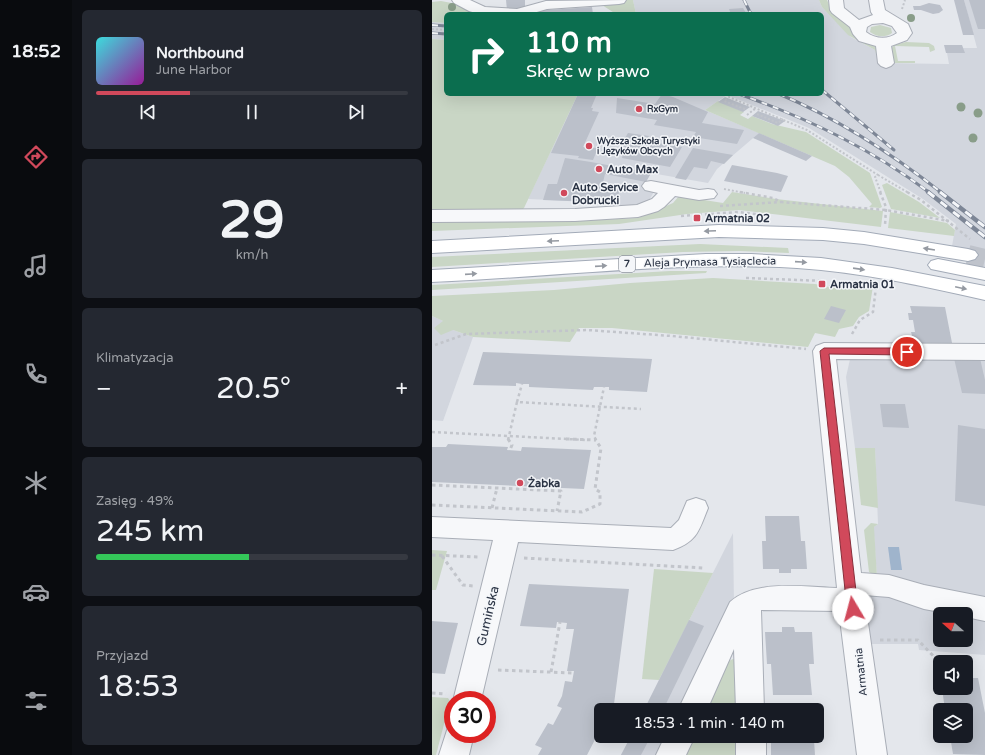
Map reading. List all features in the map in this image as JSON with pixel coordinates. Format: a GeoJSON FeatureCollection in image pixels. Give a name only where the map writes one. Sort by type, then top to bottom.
{"type":"FeatureCollection","features":[{"type":"Feature","properties":{"kind":"main road"},"geometry":{"type":"LineString","coordinates":[[432,247],[577,240],[700,231],[749,231],[830,234],[971,249]]}},
{"type":"Feature","properties":{"kind":"main road"},"geometry":{"type":"LineString","coordinates":[[749,231],[849,248],[985,274]]}},
{"type":"Feature","properties":{"kind":"main road","name":"Aleja Prymasa Tysiąclecia"},"geometry":{"type":"LineString","coordinates":[[432,276],[669,261],[739,260],[797,262],[857,268],[896,274],[985,293]]}},
{"type":"Feature","properties":{"kind":"street"},"geometry":{"type":"LineString","coordinates":[[459,0],[474,8],[506,12]]}},
{"type":"Feature","properties":{"kind":"street"},"geometry":{"type":"LineString","coordinates":[[521,12],[546,5],[619,0]]}},
{"type":"Feature","properties":{"kind":"street"},"geometry":{"type":"LineString","coordinates":[[836,0],[860,16],[901,25],[905,33],[898,40],[883,42],[865,38],[859,34],[856,25],[837,10],[836,0]]}},
{"type":"Feature","properties":{"kind":"street"},"geometry":{"type":"LineString","coordinates":[[876,0],[878,12],[883,20]]}},
{"type":"Feature","properties":{"kind":"street"},"geometry":{"type":"LineString","coordinates":[[858,29],[859,25],[864,22],[883,20]]}},
{"type":"Feature","properties":{"kind":"street"},"geometry":{"type":"LineString","coordinates":[[883,42],[886,63]]}},
{"type":"Feature","properties":{"kind":"street"},"geometry":{"type":"LineString","coordinates":[[651,186],[699,196],[708,194]]}},
{"type":"Feature","properties":{"kind":"street"},"geometry":{"type":"LineString","coordinates":[[432,216],[575,215],[638,211],[658,203],[672,190]]}},
{"type":"Feature","properties":{"kind":"street"},"geometry":{"type":"LineString","coordinates":[[824,351],[985,352]]}},
{"type":"Feature","properties":{"kind":"street","name":"Armatnia"},"geometry":{"type":"LineString","coordinates":[[824,351],[850,592],[858,640],[867,730],[872,755]]}},
{"type":"Feature","properties":{"kind":"street"},"geometry":{"type":"LineString","coordinates":[[432,527],[673,538],[686,531],[696,508]]}},
{"type":"Feature","properties":{"kind":"street","name":"Gumińska"},"geometry":{"type":"LineString","coordinates":[[469,691],[508,531]]}},
{"type":"Feature","properties":{"kind":"street"},"geometry":{"type":"LineString","coordinates":[[695,703],[739,610],[747,603],[763,598],[850,592],[889,586],[924,597],[985,609]]}},
{"type":"Feature","properties":{"kind":"street"},"geometry":{"type":"LineString","coordinates":[[747,603],[750,703]]}},
{"type":"Feature","properties":{"kind":"street"},"geometry":{"type":"LineString","coordinates":[[454,755],[457,743]]}},
{"type":"Feature","properties":{"kind":"street"},"geometry":{"type":"LineString","coordinates":[[671,755],[677,743]]}},
{"type":"Feature","properties":{"kind":"street"},"geometry":{"type":"LineString","coordinates":[[751,743],[751,755]]}},
{"type":"Feature","properties":{"kind":"path"},"geometry":{"type":"LineString","coordinates":[[432,29],[444,30]]}},
{"type":"Feature","properties":{"kind":"path"},"geometry":{"type":"LineString","coordinates":[[745,109],[724,101],[729,97],[807,130],[920,200],[948,221],[971,249]]}},
{"type":"Feature","properties":{"kind":"path"},"geometry":{"type":"LineString","coordinates":[[747,114],[756,108]]}},
{"type":"Feature","properties":{"kind":"path"},"geometry":{"type":"LineString","coordinates":[[757,114],[778,123],[783,119]]}},
{"type":"Feature","properties":{"kind":"path"},"geometry":{"type":"LineString","coordinates":[[878,175],[875,177],[886,210],[885,228]]}},
{"type":"Feature","properties":{"kind":"path"},"geometry":{"type":"LineString","coordinates":[[726,190],[773,198],[781,202],[886,210],[948,221]]}},
{"type":"Feature","properties":{"kind":"path"},"geometry":{"type":"LineString","coordinates":[[740,277],[830,282]]}},
{"type":"Feature","properties":{"kind":"path"},"geometry":{"type":"LineString","coordinates":[[873,312],[877,282]]}},
{"type":"Feature","properties":{"kind":"path"},"geometry":{"type":"LineString","coordinates":[[435,345],[466,334],[586,330],[672,336],[824,351]]}},
{"type":"Feature","properties":{"kind":"path"},"geometry":{"type":"LineString","coordinates":[[510,450],[512,445],[508,439],[522,384]]}},
{"type":"Feature","properties":{"kind":"path"},"geometry":{"type":"LineString","coordinates":[[432,505],[582,512],[600,504],[600,492],[595,488],[601,448],[594,436],[604,387]]}},
{"type":"Feature","properties":{"kind":"path"},"geometry":{"type":"LineString","coordinates":[[517,402],[641,409]]}},
{"type":"Feature","properties":{"kind":"path"},"geometry":{"type":"LineString","coordinates":[[432,432],[596,440]]}},
{"type":"Feature","properties":{"kind":"path"},"geometry":{"type":"LineString","coordinates":[[432,485],[561,491],[557,511]]}},
{"type":"Feature","properties":{"kind":"path"},"geometry":{"type":"LineString","coordinates":[[492,508],[497,488]]}},
{"type":"Feature","properties":{"kind":"path"},"geometry":{"type":"LineString","coordinates":[[432,555],[502,557],[703,568]]}},
{"type":"Feature","properties":{"kind":"path"},"geometry":{"type":"LineString","coordinates":[[441,555],[463,586],[475,586]]}},
{"type":"Feature","properties":{"kind":"path"},"geometry":{"type":"LineString","coordinates":[[551,672],[560,622]]}},
{"type":"Feature","properties":{"kind":"path"},"geometry":{"type":"LineString","coordinates":[[858,640],[918,640],[933,656]]}},
{"type":"Feature","properties":{"kind":"path"},"geometry":{"type":"LineString","coordinates":[[495,670],[573,673]]}},
{"type":"Feature","properties":{"kind":"shaded area"},"geometry":{"type":"Polygon","coordinates":[[[633,0],[819,0],[822,7],[851,37],[875,50],[880,63],[949,64],[947,53],[964,53],[963,48],[977,48],[964,0],[985,0],[985,268],[966,264],[969,249],[952,246],[956,224],[923,199],[809,128],[729,96],[824,96],[824,12],[636,12],[633,0]]]}},
{"type":"Feature","properties":{"kind":"shaded area"},"geometry":{"type":"Polygon","coordinates":[[[432,22],[444,23],[444,40],[432,39],[432,22]]]}},
{"type":"Feature","properties":{"kind":"shaded area"},"geometry":{"type":"Polygon","coordinates":[[[577,96],[726,96],[705,110],[759,133],[717,169],[708,183],[651,173],[642,188],[655,190],[648,202],[642,205],[617,210],[617,203],[528,199],[577,96]]]}},
{"type":"Feature","properties":{"kind":"shaded area"},"geometry":{"type":"Polygon","coordinates":[[[432,316],[443,321],[453,330],[473,337],[443,421],[432,420],[432,316]]]}},
{"type":"Feature","properties":{"kind":"shaded area"},"geometry":{"type":"Polygon","coordinates":[[[853,346],[985,348],[985,655],[919,650],[918,644],[871,644],[865,579],[877,577],[874,535],[874,527],[878,524],[875,449],[855,448],[846,377],[853,346]]]}},
{"type":"Feature","properties":{"kind":"shaded area"},"geometry":{"type":"Polygon","coordinates":[[[733,533],[734,605],[687,703],[648,703],[733,533]]]}},
{"type":"Feature","properties":{"kind":"shaded area"},"geometry":{"type":"Polygon","coordinates":[[[627,743],[669,743],[663,755],[621,755],[627,743]]]}},
{"type":"Feature","properties":{"kind":"green space"},"geometry":{"type":"Polygon","coordinates":[[[621,0],[633,0],[636,12],[613,12],[602,5],[622,2],[621,0]]]}},
{"type":"Feature","properties":{"kind":"green space"},"geometry":{"type":"Polygon","coordinates":[[[819,0],[827,0],[830,7],[849,24],[853,34],[878,48],[890,49],[895,45],[906,42],[929,43],[934,46],[935,50],[930,52],[929,47],[895,46],[898,61],[915,61],[915,63],[879,63],[875,50],[848,35],[822,7],[819,0]]]}},
{"type":"Feature","properties":{"kind":"green space"},"geometry":{"type":"Polygon","coordinates":[[[441,1],[457,4],[479,12],[444,12],[444,23],[432,22],[432,2],[441,1]]]}},
{"type":"Feature","properties":{"kind":"green space"},"geometry":{"type":"Polygon","coordinates":[[[880,25],[891,28],[892,33],[887,36],[881,36],[870,32],[871,27],[880,25]]]}},
{"type":"Feature","properties":{"kind":"green space"},"geometry":{"type":"Polygon","coordinates":[[[432,39],[444,40],[444,96],[577,96],[524,208],[520,212],[432,212],[432,39]]]}},
{"type":"Feature","properties":{"kind":"green space"},"geometry":{"type":"Polygon","coordinates":[[[718,101],[744,112],[740,115],[748,119],[752,116],[772,124],[806,132],[870,173],[882,207],[869,207],[872,204],[849,177],[835,166],[705,110],[718,101]]]}},
{"type":"Feature","properties":{"kind":"green space"},"geometry":{"type":"Polygon","coordinates":[[[887,183],[919,202],[940,218],[891,209],[882,185],[887,183]]]}},
{"type":"Feature","properties":{"kind":"green space"},"geometry":{"type":"Polygon","coordinates":[[[732,192],[776,199],[883,211],[881,227],[739,210],[687,214],[619,224],[432,231],[432,222],[575,221],[638,218],[673,203],[679,196],[723,203],[732,192]]]}},
{"type":"Feature","properties":{"kind":"green space"},"geometry":{"type":"Polygon","coordinates":[[[890,212],[947,223],[955,230],[954,236],[888,228],[890,212]]]}},
{"type":"Feature","properties":{"kind":"green space"},"geometry":{"type":"Polygon","coordinates":[[[700,244],[788,248],[789,253],[739,251],[683,252],[432,267],[432,257],[700,244]]]}},
{"type":"Feature","properties":{"kind":"green space"},"geometry":{"type":"Polygon","coordinates":[[[670,271],[707,271],[706,273],[432,290],[432,285],[670,271]]]}},
{"type":"Feature","properties":{"kind":"green space"},"geometry":{"type":"Polygon","coordinates":[[[713,278],[815,284],[829,287],[829,285],[873,286],[869,311],[859,317],[853,326],[839,329],[835,337],[815,333],[808,347],[612,328],[579,328],[570,342],[473,337],[453,330],[441,335],[434,328],[443,321],[432,316],[432,296],[554,290],[630,283],[713,278]]]}},
{"type":"Feature","properties":{"kind":"green space"},"geometry":{"type":"Polygon","coordinates":[[[855,448],[875,448],[878,508],[861,505],[855,448]]]}},
{"type":"Feature","properties":{"kind":"green space"},"geometry":{"type":"Polygon","coordinates":[[[871,523],[878,524],[874,527],[877,577],[869,572],[864,530],[871,523]]]}},
{"type":"Feature","properties":{"kind":"green space"},"geometry":{"type":"Polygon","coordinates":[[[432,550],[447,551],[436,590],[432,590],[432,550]]]}},
{"type":"Feature","properties":{"kind":"green space"},"geometry":{"type":"Polygon","coordinates":[[[654,569],[713,573],[659,680],[642,679],[654,569]]]}},
{"type":"Feature","properties":{"kind":"green space"},"geometry":{"type":"Polygon","coordinates":[[[733,659],[742,663],[743,703],[704,703],[727,662],[733,659]]]}},
{"type":"Feature","properties":{"kind":"green space"},"geometry":{"type":"Polygon","coordinates":[[[432,697],[444,698],[444,724],[436,755],[432,755],[432,697]]]}},
{"type":"Feature","properties":{"kind":"green space"},"geometry":{"type":"Polygon","coordinates":[[[685,743],[744,743],[744,755],[679,755],[685,743]]]}},
{"type":"Feature","properties":{"kind":"water"},"geometry":{"type":"Polygon","coordinates":[[[888,547],[899,547],[902,570],[891,570],[888,547]]]}},
{"type":"Feature","properties":{"kind":"building"},"geometry":{"type":"Polygon","coordinates":[[[506,0],[525,0],[525,8],[507,10],[506,0]]]}},
{"type":"Feature","properties":{"kind":"building"},"geometry":{"type":"Polygon","coordinates":[[[954,0],[964,0],[974,35],[963,35],[954,0]]]}},
{"type":"Feature","properties":{"kind":"building"},"geometry":{"type":"Polygon","coordinates":[[[969,0],[985,0],[985,29],[978,29],[969,0]]]}},
{"type":"Feature","properties":{"kind":"building"},"geometry":{"type":"Polygon","coordinates":[[[929,3],[940,5],[943,10],[939,13],[933,14],[921,10],[914,10],[913,6],[920,6],[929,3]]]}},
{"type":"Feature","properties":{"kind":"building"},"geometry":{"type":"Polygon","coordinates":[[[592,7],[593,12],[533,12],[592,7]]]}},
{"type":"Feature","properties":{"kind":"building"},"geometry":{"type":"Polygon","coordinates":[[[743,8],[745,12],[730,12],[729,9],[743,8]]]}},
{"type":"Feature","properties":{"kind":"building"},"geometry":{"type":"Polygon","coordinates":[[[944,45],[962,45],[965,53],[946,53],[944,45]]]}},
{"type":"Feature","properties":{"kind":"building"},"geometry":{"type":"Polygon","coordinates":[[[577,96],[596,96],[591,108],[593,108],[592,111],[599,112],[583,147],[598,148],[593,160],[578,158],[579,156],[551,153],[577,96]]]}},
{"type":"Feature","properties":{"kind":"building"},"geometry":{"type":"Polygon","coordinates":[[[661,96],[673,97],[708,112],[702,123],[744,130],[737,144],[693,137],[696,132],[654,125],[657,120],[616,113],[617,98],[655,104],[661,96]]]}},
{"type":"Feature","properties":{"kind":"building"},"geometry":{"type":"Polygon","coordinates":[[[725,97],[750,107],[743,112],[718,102],[725,97]]]}},
{"type":"Feature","properties":{"kind":"building"},"geometry":{"type":"Polygon","coordinates":[[[758,111],[785,121],[778,126],[752,116],[758,111]]]}},
{"type":"Feature","properties":{"kind":"building"},"geometry":{"type":"Polygon","coordinates":[[[628,133],[649,136],[646,141],[682,147],[670,167],[622,158],[625,138],[628,133]]]}},
{"type":"Feature","properties":{"kind":"building"},"geometry":{"type":"Polygon","coordinates":[[[759,133],[812,156],[806,161],[753,138],[759,133]]]}},
{"type":"Feature","properties":{"kind":"building"},"geometry":{"type":"Polygon","coordinates":[[[693,148],[733,155],[724,164],[711,161],[707,169],[694,167],[686,180],[675,178],[693,148]]]}},
{"type":"Feature","properties":{"kind":"building"},"geometry":{"type":"Polygon","coordinates":[[[565,158],[651,173],[646,182],[605,174],[602,186],[620,186],[617,203],[543,200],[548,184],[557,184],[565,158]]]}},
{"type":"Feature","properties":{"kind":"building"},"geometry":{"type":"Polygon","coordinates":[[[732,165],[788,176],[781,192],[724,181],[732,165]]]}},
{"type":"Feature","properties":{"kind":"building"},"geometry":{"type":"Polygon","coordinates":[[[831,306],[846,310],[839,323],[824,319],[831,306]]]}},
{"type":"Feature","properties":{"kind":"building"},"geometry":{"type":"Polygon","coordinates":[[[910,306],[945,307],[953,348],[917,347],[916,339],[913,339],[911,332],[915,332],[913,320],[909,320],[908,313],[912,313],[910,306]]]}},
{"type":"Feature","properties":{"kind":"building"},"geometry":{"type":"Polygon","coordinates":[[[483,352],[652,359],[647,392],[609,390],[609,387],[594,387],[593,390],[529,387],[529,384],[516,383],[516,386],[473,385],[483,352]]]}},
{"type":"Feature","properties":{"kind":"building"},"geometry":{"type":"Polygon","coordinates":[[[953,354],[979,354],[985,380],[985,394],[962,393],[953,354]]]}},
{"type":"Feature","properties":{"kind":"building"},"geometry":{"type":"Polygon","coordinates":[[[880,404],[905,404],[909,428],[883,427],[880,404]]]}},
{"type":"Feature","properties":{"kind":"building"},"geometry":{"type":"Polygon","coordinates":[[[958,425],[985,429],[985,506],[955,501],[958,425]]]}},
{"type":"Feature","properties":{"kind":"building"},"geometry":{"type":"Polygon","coordinates":[[[448,444],[508,447],[507,450],[521,451],[522,447],[591,450],[584,489],[432,482],[432,447],[446,447],[448,444]]]}},
{"type":"Feature","properties":{"kind":"building"},"geometry":{"type":"Polygon","coordinates":[[[765,516],[799,516],[801,541],[805,541],[807,569],[791,569],[791,573],[779,573],[779,569],[763,569],[762,541],[766,541],[765,516]]]}},
{"type":"Feature","properties":{"kind":"building"},"geometry":{"type":"Polygon","coordinates":[[[529,584],[629,589],[614,703],[594,703],[594,742],[587,755],[538,755],[542,748],[535,745],[548,723],[553,725],[562,708],[557,706],[562,696],[565,681],[572,682],[574,671],[567,671],[574,629],[566,629],[567,623],[557,622],[556,628],[520,626],[529,584]]]}},
{"type":"Feature","properties":{"kind":"building"},"geometry":{"type":"Polygon","coordinates":[[[689,620],[704,626],[666,703],[648,703],[689,620]]]}},
{"type":"Feature","properties":{"kind":"building"},"geometry":{"type":"Polygon","coordinates":[[[432,621],[458,623],[445,674],[432,673],[432,621]]]}},
{"type":"Feature","properties":{"kind":"building"},"geometry":{"type":"Polygon","coordinates":[[[782,627],[794,627],[795,632],[812,632],[814,664],[809,664],[812,695],[773,695],[771,664],[767,664],[765,632],[782,632],[782,627]]]}},
{"type":"Feature","properties":{"kind":"building"},"geometry":{"type":"Polygon","coordinates":[[[973,678],[978,678],[985,713],[985,755],[953,754],[951,743],[973,743],[973,703],[944,703],[943,695],[973,695],[973,678]]]}},
{"type":"Feature","properties":{"kind":"building"},"geometry":{"type":"Polygon","coordinates":[[[627,743],[647,743],[641,755],[621,755],[627,743]]]}},
{"type":"Feature","properties":{"kind":"building"},"geometry":{"type":"Polygon","coordinates":[[[771,743],[814,743],[815,755],[771,755],[771,743]]]}},
{"type":"Feature","properties":{"kind":"tunnel"},"geometry":{"type":"LineString","coordinates":[[968,255],[985,259]]}},
{"type":"Feature","properties":{"kind":"railway"},"geometry":{"type":"LineString","coordinates":[[744,0],[750,12]]}},
{"type":"Feature","properties":{"kind":"railway"},"geometry":{"type":"LineString","coordinates":[[432,25],[444,26]]}},
{"type":"Feature","properties":{"kind":"railway"},"geometry":{"type":"LineString","coordinates":[[432,33],[444,34]]}},
{"type":"Feature","properties":{"kind":"railway"},"geometry":{"type":"LineString","coordinates":[[824,92],[894,150]]}},
{"type":"Feature","properties":{"kind":"railway"},"geometry":{"type":"LineString","coordinates":[[744,96],[814,124],[862,148],[930,193]]}},
{"type":"Feature","properties":{"kind":"railway"},"geometry":{"type":"LineString","coordinates":[[783,96],[823,114],[864,138],[903,164],[942,193]]}},
{"type":"Feature","properties":{"kind":"railway"},"geometry":{"type":"LineString","coordinates":[[928,192],[985,237]]}},
{"type":"Feature","properties":{"kind":"railway"},"geometry":{"type":"LineString","coordinates":[[940,192],[985,227]]}},
{"type":"Feature","properties":{"kind":"place","name":"RxGym"},"geometry":{"type":"Point","coordinates":[639,109]}},
{"type":"Feature","properties":{"kind":"place","name":"Wyższa Szkoła Turystyki i Języków Obcych"},"geometry":{"type":"Point","coordinates":[589,146]}},
{"type":"Feature","properties":{"kind":"place","name":"Auto Max"},"geometry":{"type":"Point","coordinates":[599,169]}},
{"type":"Feature","properties":{"kind":"place","name":"Auto Service Dobrucki"},"geometry":{"type":"Point","coordinates":[564,193]}},
{"type":"Feature","properties":{"kind":"place","name":"Armatnia 02"},"geometry":{"type":"Point","coordinates":[697,218]}},
{"type":"Feature","properties":{"kind":"place","name":"Armatnia 01"},"geometry":{"type":"Point","coordinates":[822,284]}},
{"type":"Feature","properties":{"kind":"place","name":"Żabka"},"geometry":{"type":"Point","coordinates":[520,483]}},
{"type":"Feature","properties":{"kind":"route"},"geometry":{"type":"LineString","coordinates":[[853,609],[824,351],[907,352]]}}]}
